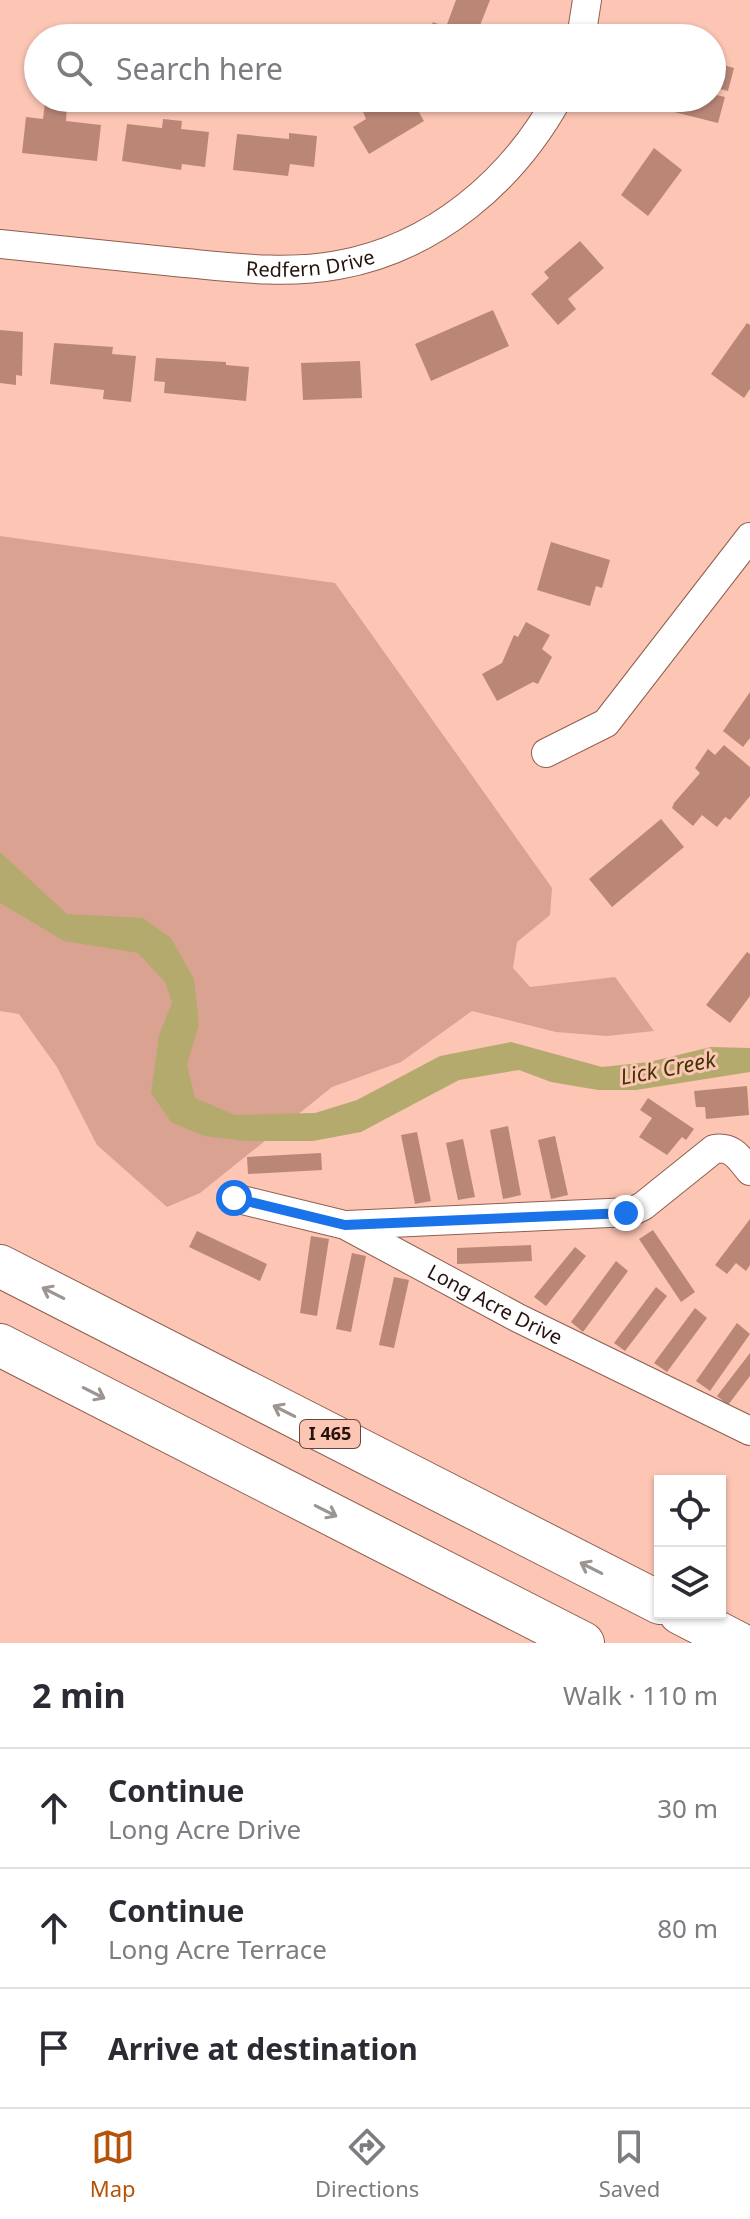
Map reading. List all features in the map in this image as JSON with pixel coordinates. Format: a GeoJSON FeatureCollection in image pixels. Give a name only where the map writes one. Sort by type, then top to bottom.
{"type":"FeatureCollection","features":[{"type":"Feature","properties":{"kind":"highway","name":"I 465"},"geometry":{"type":"LineString","coordinates":[[0,1266],[654,1600]]}},
{"type":"Feature","properties":{"kind":"highway"},"geometry":{"type":"LineString","coordinates":[[0,1345],[583,1643]]}},
{"type":"Feature","properties":{"kind":"highway"},"geometry":{"type":"LineString","coordinates":[[692,1619],[738,1643]]}},
{"type":"Feature","properties":{"kind":"street"},"geometry":{"type":"LineString","coordinates":[[583,24],[587,0]]}},
{"type":"Feature","properties":{"kind":"street","name":"Redfern Drive"},"geometry":{"type":"LineString","coordinates":[[0,244],[281,271],[338,265],[371,257],[423,235],[472,204],[514,164],[550,112]]}},
{"type":"Feature","properties":{"kind":"street"},"geometry":{"type":"LineString","coordinates":[[546,753],[606,723],[750,537]]}},
{"type":"Feature","properties":{"kind":"street"},"geometry":{"type":"LineString","coordinates":[[345,1225],[631,1212],[643,1206],[714,1149],[724,1148],[734,1152],[750,1171]]}},
{"type":"Feature","properties":{"kind":"street","name":"Long Acre Drive"},"geometry":{"type":"LineString","coordinates":[[234,1198],[345,1225],[518,1318],[750,1431]]}},
{"type":"Feature","properties":{"kind":"shaded area"},"geometry":{"type":"Polygon","coordinates":[[[0,536],[335,583],[552,888],[550,915],[517,942],[513,968],[530,987],[615,977],[654,1031],[607,1036],[556,1032],[472,1011],[401,1062],[332,1087],[200,1193],[167,1207],[97,1145],[57,1067],[19,1014],[0,1011],[0,536]]]}},
{"type":"Feature","properties":{"kind":"water","name":"Lick Creek"},"geometry":{"type":"Polygon","coordinates":[[[0,852],[67,914],[143,918],[171,938],[194,979],[199,1024],[187,1065],[195,1098],[235,1115],[315,1113],[357,1100],[440,1056],[511,1042],[602,1067],[649,1062],[711,1047],[750,1048],[750,1072],[636,1090],[598,1090],[551,1082],[519,1070],[459,1080],[361,1132],[313,1141],[245,1141],[204,1136],[171,1122],[151,1093],[159,1035],[172,1003],[165,982],[138,953],[64,941],[0,903],[0,852]]]}},
{"type":"Feature","properties":{"kind":"building"},"geometry":{"type":"Polygon","coordinates":[[[456,0],[490,0],[481,24],[447,24],[456,0]]]}},
{"type":"Feature","properties":{"kind":"building"},"geometry":{"type":"Polygon","coordinates":[[[726,66],[734,68],[726,90],[726,66]]]}},
{"type":"Feature","properties":{"kind":"building"},"geometry":{"type":"Polygon","coordinates":[[[44,112],[67,112],[66,121],[101,125],[97,161],[22,153],[26,117],[43,119],[44,112]]]}},
{"type":"Feature","properties":{"kind":"building"},"geometry":{"type":"Polygon","coordinates":[[[363,112],[419,112],[424,121],[369,154],[353,127],[366,119],[363,112]]]}},
{"type":"Feature","properties":{"kind":"building"},"geometry":{"type":"Polygon","coordinates":[[[674,112],[721,112],[718,123],[674,112]]]}},
{"type":"Feature","properties":{"kind":"building"},"geometry":{"type":"Polygon","coordinates":[[[163,119],[182,121],[181,129],[209,132],[205,167],[182,164],[181,170],[122,161],[127,124],[162,128],[163,119]]]}},
{"type":"Feature","properties":{"kind":"building"},"geometry":{"type":"Polygon","coordinates":[[[289,133],[317,136],[314,167],[290,164],[288,176],[233,170],[237,134],[289,139],[289,133]]]}},
{"type":"Feature","properties":{"kind":"building"},"geometry":{"type":"Polygon","coordinates":[[[654,148],[682,170],[648,216],[621,195],[654,148]]]}},
{"type":"Feature","properties":{"kind":"building"},"geometry":{"type":"Polygon","coordinates":[[[580,241],[604,268],[568,299],[576,309],[558,325],[531,294],[549,278],[544,272],[580,241]]]}},
{"type":"Feature","properties":{"kind":"building"},"geometry":{"type":"Polygon","coordinates":[[[493,310],[509,346],[431,381],[415,344],[493,310]]]}},
{"type":"Feature","properties":{"kind":"building"},"geometry":{"type":"Polygon","coordinates":[[[747,323],[750,325],[750,389],[744,398],[711,374],[747,323]]]}},
{"type":"Feature","properties":{"kind":"building"},"geometry":{"type":"Polygon","coordinates":[[[0,330],[23,332],[22,376],[16,375],[16,385],[0,383],[0,330]]]}},
{"type":"Feature","properties":{"kind":"building"},"geometry":{"type":"Polygon","coordinates":[[[54,343],[113,347],[112,354],[136,356],[131,402],[103,399],[104,390],[50,384],[54,343]]]}},
{"type":"Feature","properties":{"kind":"building"},"geometry":{"type":"Polygon","coordinates":[[[156,358],[226,362],[226,365],[249,367],[246,401],[164,393],[165,382],[154,381],[156,358]]]}},
{"type":"Feature","properties":{"kind":"building"},"geometry":{"type":"Polygon","coordinates":[[[360,361],[362,398],[303,400],[301,363],[360,361]]]}},
{"type":"Feature","properties":{"kind":"building"},"geometry":{"type":"Polygon","coordinates":[[[551,542],[610,560],[602,588],[596,586],[590,606],[537,590],[551,542]]]}},
{"type":"Feature","properties":{"kind":"building"},"geometry":{"type":"Polygon","coordinates":[[[526,622],[550,635],[542,649],[552,657],[538,684],[533,682],[497,701],[482,674],[502,663],[514,635],[518,637],[526,622]]]}},
{"type":"Feature","properties":{"kind":"building"},"geometry":{"type":"Polygon","coordinates":[[[750,692],[750,738],[743,747],[723,731],[750,692]]]}},
{"type":"Feature","properties":{"kind":"building"},"geometry":{"type":"Polygon","coordinates":[[[724,745],[750,767],[750,796],[730,820],[725,817],[717,827],[702,815],[693,826],[672,808],[700,773],[695,768],[708,749],[715,755],[724,745]]]}},
{"type":"Feature","properties":{"kind":"building"},"geometry":{"type":"Polygon","coordinates":[[[661,819],[684,847],[612,907],[589,879],[661,819]]]}},
{"type":"Feature","properties":{"kind":"building"},"geometry":{"type":"Polygon","coordinates":[[[747,952],[750,954],[750,996],[730,1023],[706,1005],[747,952]]]}},
{"type":"Feature","properties":{"kind":"building"},"geometry":{"type":"Polygon","coordinates":[[[747,1086],[749,1115],[706,1119],[705,1107],[696,1107],[694,1091],[747,1086]]]}},
{"type":"Feature","properties":{"kind":"building"},"geometry":{"type":"Polygon","coordinates":[[[648,1098],[694,1129],[686,1140],[682,1137],[667,1155],[639,1137],[652,1118],[640,1110],[648,1098]]]}},
{"type":"Feature","properties":{"kind":"building"},"geometry":{"type":"Polygon","coordinates":[[[508,1126],[521,1195],[503,1199],[490,1130],[508,1126]]]}},
{"type":"Feature","properties":{"kind":"building"},"geometry":{"type":"Polygon","coordinates":[[[417,1132],[431,1201],[415,1204],[401,1135],[417,1132]]]}},
{"type":"Feature","properties":{"kind":"building"},"geometry":{"type":"Polygon","coordinates":[[[555,1136],[568,1195],[551,1199],[538,1140],[555,1136]]]}},
{"type":"Feature","properties":{"kind":"building"},"geometry":{"type":"Polygon","coordinates":[[[463,1139],[475,1197],[458,1200],[446,1143],[463,1139]]]}},
{"type":"Feature","properties":{"kind":"building"},"geometry":{"type":"Polygon","coordinates":[[[321,1153],[322,1170],[248,1174],[247,1157],[321,1153]]]}},
{"type":"Feature","properties":{"kind":"building"},"geometry":{"type":"Polygon","coordinates":[[[750,1219],[750,1265],[746,1271],[736,1263],[727,1274],[715,1265],[750,1219]]]}},
{"type":"Feature","properties":{"kind":"building"},"geometry":{"type":"Polygon","coordinates":[[[653,1230],[695,1292],[681,1302],[639,1239],[653,1230]]]}},
{"type":"Feature","properties":{"kind":"building"},"geometry":{"type":"Polygon","coordinates":[[[197,1231],[267,1264],[260,1281],[189,1247],[197,1231]]]}},
{"type":"Feature","properties":{"kind":"building"},"geometry":{"type":"Polygon","coordinates":[[[311,1236],[329,1239],[317,1316],[300,1313],[311,1236]]]}},
{"type":"Feature","properties":{"kind":"building"},"geometry":{"type":"Polygon","coordinates":[[[531,1245],[532,1261],[457,1264],[457,1248],[531,1245]]]}},
{"type":"Feature","properties":{"kind":"building"},"geometry":{"type":"Polygon","coordinates":[[[575,1247],[586,1256],[546,1306],[534,1297],[575,1247]]]}},
{"type":"Feature","properties":{"kind":"building"},"geometry":{"type":"Polygon","coordinates":[[[352,1253],[366,1256],[351,1332],[336,1329],[352,1253]]]}},
{"type":"Feature","properties":{"kind":"building"},"geometry":{"type":"Polygon","coordinates":[[[616,1261],[628,1271],[583,1332],[571,1322],[616,1261]]]}},
{"type":"Feature","properties":{"kind":"building"},"geometry":{"type":"Polygon","coordinates":[[[394,1277],[409,1280],[394,1348],[379,1345],[394,1277]]]}},
{"type":"Feature","properties":{"kind":"building"},"geometry":{"type":"Polygon","coordinates":[[[656,1287],[667,1296],[625,1351],[614,1343],[656,1287]]]}},
{"type":"Feature","properties":{"kind":"building"},"geometry":{"type":"Polygon","coordinates":[[[695,1308],[707,1318],[667,1372],[654,1363],[695,1308]]]}},
{"type":"Feature","properties":{"kind":"building"},"geometry":{"type":"Polygon","coordinates":[[[737,1323],[750,1334],[710,1391],[696,1381],[737,1323]]]}},
{"type":"Feature","properties":{"kind":"building"},"geometry":{"type":"Polygon","coordinates":[[[750,1353],[750,1376],[728,1405],[717,1396],[750,1353]]]}},
{"type":"Feature","properties":{"kind":"route"},"geometry":{"type":"LineString","coordinates":[[234,1198],[345,1225],[626,1213]]}}]}
